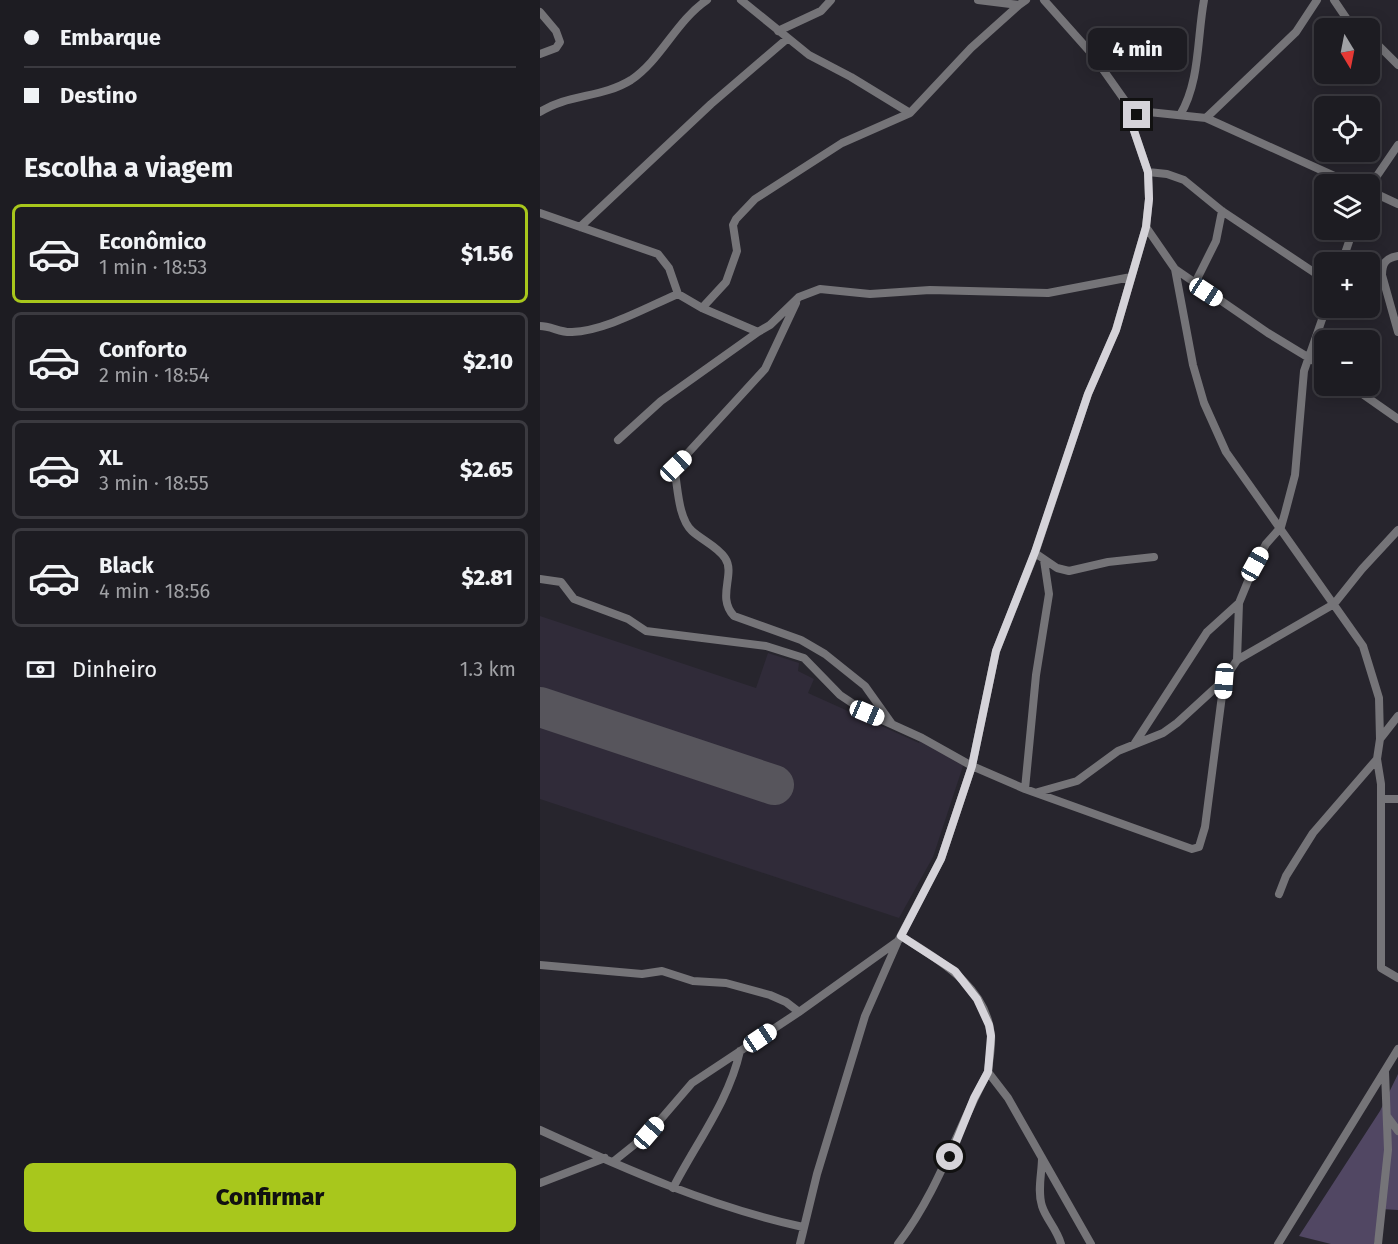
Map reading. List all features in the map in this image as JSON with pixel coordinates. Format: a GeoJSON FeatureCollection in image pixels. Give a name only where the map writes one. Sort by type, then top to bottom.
{"type":"FeatureCollection","features":[{"type":"Feature","properties":{"kind":"street"},"geometry":{"type":"LineString","coordinates":[[540,112],[559,102],[604,93],[636,76],[691,12],[707,0]]}},
{"type":"Feature","properties":{"kind":"street"},"geometry":{"type":"LineString","coordinates":[[741,0],[809,55],[851,77],[910,113]]}},
{"type":"Feature","properties":{"kind":"street"},"geometry":{"type":"LineString","coordinates":[[778,31],[821,11],[831,0]]}},
{"type":"Feature","properties":{"kind":"street"},"geometry":{"type":"LineString","coordinates":[[978,0],[1023,2]]}},
{"type":"Feature","properties":{"kind":"street"},"geometry":{"type":"LineString","coordinates":[[1044,0],[1092,54],[1128,105]]}},
{"type":"Feature","properties":{"kind":"street"},"geometry":{"type":"LineString","coordinates":[[1180,115],[1188,102],[1194,79],[1204,0]]}},
{"type":"Feature","properties":{"kind":"street"},"geometry":{"type":"LineString","coordinates":[[1206,118],[1296,32],[1317,0]]}},
{"type":"Feature","properties":{"kind":"street"},"geometry":{"type":"LineString","coordinates":[[1334,0],[1346,18]]}},
{"type":"Feature","properties":{"kind":"street"},"geometry":{"type":"LineString","coordinates":[[702,308],[726,282],[737,251],[733,225],[755,199],[842,143],[910,113],[971,48],[1023,2]]}},
{"type":"Feature","properties":{"kind":"street"},"geometry":{"type":"LineString","coordinates":[[540,12],[556,31],[560,42],[556,48],[540,54]]}},
{"type":"Feature","properties":{"kind":"street"},"geometry":{"type":"LineString","coordinates":[[580,227],[711,104],[788,39]]}},
{"type":"Feature","properties":{"kind":"street"},"geometry":{"type":"LineString","coordinates":[[1380,47],[1398,65]]}},
{"type":"Feature","properties":{"kind":"street"},"geometry":{"type":"LineString","coordinates":[[1128,105],[1136,104],[1139,111]]}},
{"type":"Feature","properties":{"kind":"street"},"geometry":{"type":"LineString","coordinates":[[800,1244],[865,1016],[899,938],[941,859],[972,766],[996,651],[1035,552],[1088,394],[1116,330],[1146,227],[1149,199],[1148,172],[1126,110],[1128,105]]}},
{"type":"Feature","properties":{"kind":"street"},"geometry":{"type":"LineString","coordinates":[[1139,111],[1206,118],[1330,174]]}},
{"type":"Feature","properties":{"kind":"street"},"geometry":{"type":"LineString","coordinates":[[1129,116],[1134,117],[1139,111]]}},
{"type":"Feature","properties":{"kind":"street"},"geometry":{"type":"LineString","coordinates":[[1378,174],[1398,145]]}},
{"type":"Feature","properties":{"kind":"street"},"geometry":{"type":"LineString","coordinates":[[1148,172],[1167,174],[1184,180],[1222,211],[1314,272]]}},
{"type":"Feature","properties":{"kind":"street"},"geometry":{"type":"LineString","coordinates":[[1380,196],[1398,204]]}},
{"type":"Feature","properties":{"kind":"street"},"geometry":{"type":"LineString","coordinates":[[1194,285],[1216,241],[1222,211]]}},
{"type":"Feature","properties":{"kind":"street"},"geometry":{"type":"LineString","coordinates":[[540,213],[658,254],[669,268],[678,294],[702,308],[758,332]]}},
{"type":"Feature","properties":{"kind":"street"},"geometry":{"type":"LineString","coordinates":[[1146,227],[1175,269],[1194,285],[1314,360]]}},
{"type":"Feature","properties":{"kind":"street"},"geometry":{"type":"LineString","coordinates":[[1398,256],[1387,260],[1382,265],[1382,275],[1398,332]]}},
{"type":"Feature","properties":{"kind":"street"},"geometry":{"type":"LineString","coordinates":[[1175,269],[1192,365],[1215,431],[1239,471],[1353,628],[1370,662],[1379,698],[1380,739],[1377,759],[1381,799],[1381,968],[1398,978]]}},
{"type":"Feature","properties":{"kind":"street"},"geometry":{"type":"LineString","coordinates":[[618,440],[661,401],[770,325],[799,297],[820,289],[870,294],[930,290],[1048,293],[1131,277]]}},
{"type":"Feature","properties":{"kind":"street"},"geometry":{"type":"LineString","coordinates":[[540,326],[566,332],[578,332],[611,322],[678,294]]}},
{"type":"Feature","properties":{"kind":"street"},"geometry":{"type":"LineString","coordinates":[[799,297],[765,369],[676,466],[675,473],[684,522],[725,557],[728,565],[726,601],[728,609],[734,616],[801,640],[825,654],[865,686],[892,724]]}},
{"type":"Feature","properties":{"kind":"street"},"geometry":{"type":"LineString","coordinates":[[1237,660],[1239,603],[1266,544],[1281,526],[1295,475],[1304,371],[1322,318]]}},
{"type":"Feature","properties":{"kind":"street"},"geometry":{"type":"LineString","coordinates":[[1366,396],[1398,417]]}},
{"type":"Feature","properties":{"kind":"street"},"geometry":{"type":"LineString","coordinates":[[1038,792],[1077,781],[1118,751],[1163,733],[1177,723],[1224,681],[1237,660],[1334,604],[1398,530]]}},
{"type":"Feature","properties":{"kind":"street"},"geometry":{"type":"LineString","coordinates":[[1035,552],[1057,568],[1069,571],[1108,562],[1154,557]]}},
{"type":"Feature","properties":{"kind":"street"},"geometry":{"type":"LineString","coordinates":[[1025,789],[1036,675],[1049,594],[1044,560]]}},
{"type":"Feature","properties":{"kind":"street"},"geometry":{"type":"LineString","coordinates":[[540,579],[561,582],[574,599],[628,619],[646,631],[766,646],[804,658],[840,694],[867,713],[972,766],[1025,789],[1196,849],[1205,827],[1224,681]]}},
{"type":"Feature","properties":{"kind":"street"},"geometry":{"type":"LineString","coordinates":[[1134,745],[1207,632],[1239,603]]}},
{"type":"Feature","properties":{"kind":"street"},"geometry":{"type":"LineString","coordinates":[[1380,739],[1398,716]]}},
{"type":"Feature","properties":{"kind":"street"},"geometry":{"type":"LineString","coordinates":[[1279,894],[1286,876],[1313,833],[1377,759]]}},
{"type":"Feature","properties":{"kind":"street"},"geometry":{"type":"LineString","coordinates":[[1381,799],[1398,799]]}},
{"type":"Feature","properties":{"kind":"street"},"geometry":{"type":"LineString","coordinates":[[614,1161],[649,1133],[692,1083],[798,1012],[899,938]]}},
{"type":"Feature","properties":{"kind":"street"},"geometry":{"type":"LineString","coordinates":[[898,1244],[950,1157],[974,1098],[988,1072],[991,1036],[977,999],[955,971],[899,938]]}},
{"type":"Feature","properties":{"kind":"street"},"geometry":{"type":"LineString","coordinates":[[540,965],[642,974],[662,971],[693,981],[726,984],[770,995],[786,1002],[798,1012]]}},
{"type":"Feature","properties":{"kind":"street"},"geometry":{"type":"LineString","coordinates":[[1278,1244],[1398,1049]]}},
{"type":"Feature","properties":{"kind":"street"},"geometry":{"type":"LineString","coordinates":[[673,1188],[724,1098],[736,1071],[740,1051]]}},
{"type":"Feature","properties":{"kind":"street"},"geometry":{"type":"LineString","coordinates":[[988,1072],[1000,1085],[1091,1244]]}},
{"type":"Feature","properties":{"kind":"street"},"geometry":{"type":"LineString","coordinates":[[1378,1244],[1387,1173],[1385,1072]]}},
{"type":"Feature","properties":{"kind":"street"},"geometry":{"type":"LineString","coordinates":[[1387,1116],[1398,1131]]}},
{"type":"Feature","properties":{"kind":"street"},"geometry":{"type":"LineString","coordinates":[[540,1130],[673,1188],[754,1216],[803,1227]]}},
{"type":"Feature","properties":{"kind":"street"},"geometry":{"type":"LineString","coordinates":[[1042,1156],[1040,1192],[1042,1207],[1054,1224],[1060,1244]]}},
{"type":"Feature","properties":{"kind":"street"},"geometry":{"type":"LineString","coordinates":[[540,1183],[605,1158]]}},
{"type":"Feature","properties":{"kind":"shaded area"},"geometry":{"type":"Polygon","coordinates":[[[540,616],[756,688],[768,653],[799,663],[798,671],[814,679],[808,693],[919,743],[921,739],[964,763],[933,857],[899,918],[540,799],[540,616]]]}},
{"type":"Feature","properties":{"kind":"shaded area"},"geometry":{"type":"Polygon","coordinates":[[[1398,1074],[1398,1210],[1381,1209],[1374,1244],[1331,1244],[1299,1236],[1380,1111],[1398,1074]]]}},
{"type":"Feature","properties":{"kind":"runway"},"geometry":{"type":"LineString","coordinates":[[540,707],[774,785]]}},
{"type":"Feature","properties":{"kind":"route"},"geometry":{"type":"LineString","coordinates":[[950,1157],[974,1098],[988,1072],[991,1036],[989,1025],[977,999],[965,981],[955,971],[901,936],[941,859],[972,766],[996,651],[1035,552],[1088,394],[1116,330],[1146,227],[1149,199],[1148,172],[1129,116],[1137,115]]}}]}
